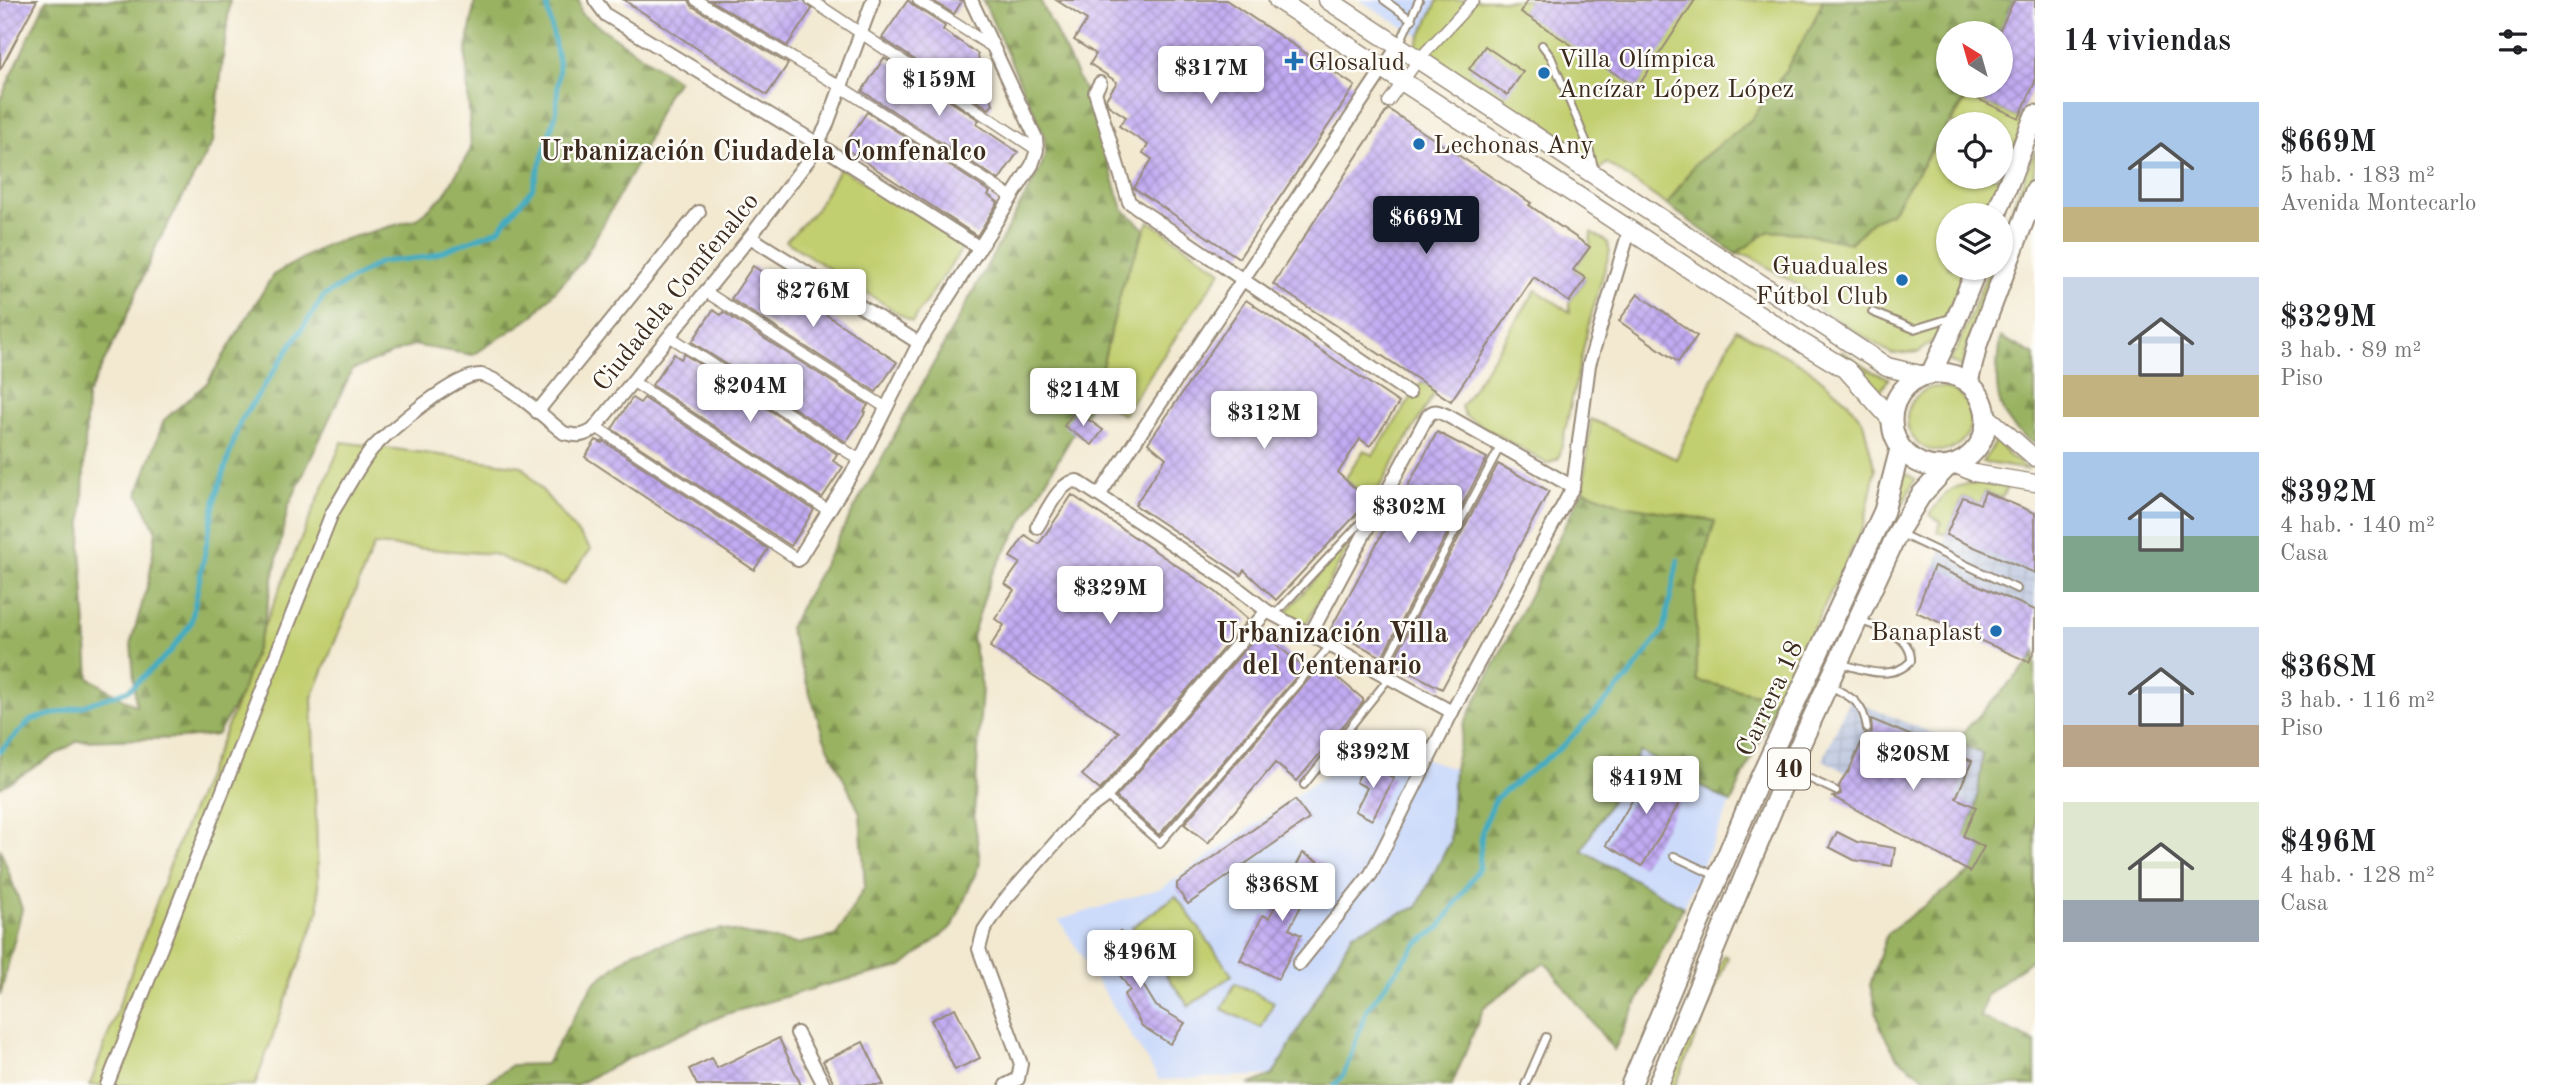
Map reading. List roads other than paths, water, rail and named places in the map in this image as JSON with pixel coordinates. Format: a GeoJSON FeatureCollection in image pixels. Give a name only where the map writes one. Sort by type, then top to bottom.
{"type":"FeatureCollection","features":[{"type":"Feature","properties":{"kind":"main road"},"geometry":{"type":"LineString","coordinates":[[1278,0],[1847,370],[1891,419]]}},
{"type":"Feature","properties":{"kind":"main road"},"geometry":{"type":"LineString","coordinates":[[1328,0],[1595,173],[1886,367],[1927,375],[1946,373],[1968,382],[1982,400],[1986,415]]}},
{"type":"Feature","properties":{"kind":"main road"},"geometry":{"type":"LineString","coordinates":[[2001,203],[2035,115]]}},
{"type":"Feature","properties":{"kind":"main road"},"geometry":{"type":"LineString","coordinates":[[1968,382],[1978,342],[2035,191]]}},
{"type":"Feature","properties":{"kind":"main road"},"geometry":{"type":"LineString","coordinates":[[1951,466],[1930,467],[1913,461],[1900,449],[1893,434],[1891,419],[1901,392],[1911,382],[1927,375],[1955,322],[1972,280]]}},
{"type":"Feature","properties":{"kind":"main road","name":"40"},"geometry":{"type":"LineString","coordinates":[[1951,466],[1969,457],[1979,445],[1985,431],[1986,415]]}},
{"type":"Feature","properties":{"kind":"main road","name":"Carrera 18"},"geometry":{"type":"LineString","coordinates":[[1631,1085],[1756,787],[1884,512],[1900,449]]}},
{"type":"Feature","properties":{"kind":"main road","name":"Carrera 18"},"geometry":{"type":"LineString","coordinates":[[1658,1085],[1789,769],[1898,532],[1922,495],[1951,466]]}},
{"type":"Feature","properties":{"kind":"street"},"geometry":{"type":"LineString","coordinates":[[595,0],[606,15],[818,144],[979,248]]}},
{"type":"Feature","properties":{"kind":"street"},"geometry":{"type":"LineString","coordinates":[[696,0],[841,87],[1012,197]]}},
{"type":"Feature","properties":{"kind":"street"},"geometry":{"type":"LineString","coordinates":[[811,0],[1037,150]]}},
{"type":"Feature","properties":{"kind":"street","name":"Ciudadela Comfenalco"},"geometry":{"type":"LineString","coordinates":[[537,412],[564,433],[585,436],[596,427],[750,237],[809,159],[818,144],[841,87],[873,0]]}},
{"type":"Feature","properties":{"kind":"street"},"geometry":{"type":"LineString","coordinates":[[918,0],[994,48]]}},
{"type":"Feature","properties":{"kind":"street"},"geometry":{"type":"LineString","coordinates":[[596,427],[798,560],[860,460],[919,343],[1032,165],[1037,150],[1036,138],[971,0]]}},
{"type":"Feature","properties":{"kind":"street"},"geometry":{"type":"LineString","coordinates":[[1388,102],[1419,59],[1474,0]]}},
{"type":"Feature","properties":{"kind":"street"},"geometry":{"type":"LineString","coordinates":[[1100,494],[1385,70],[1399,45]]}},
{"type":"Feature","properties":{"kind":"street"},"geometry":{"type":"LineString","coordinates":[[1100,83],[1095,92],[1129,202],[1409,393]]}},
{"type":"Feature","properties":{"kind":"street"},"geometry":{"type":"LineString","coordinates":[[107,1085],[332,513],[371,450],[400,423],[454,383],[470,376],[480,375],[502,384],[537,412],[699,212]]}},
{"type":"Feature","properties":{"kind":"street"},"geometry":{"type":"LineString","coordinates":[[1298,964],[1371,874],[1452,712],[1573,487],[1588,365],[1630,228]]}},
{"type":"Feature","properties":{"kind":"street"},"geometry":{"type":"LineString","coordinates":[[750,237],[919,343]]}},
{"type":"Feature","properties":{"kind":"street"},"geometry":{"type":"LineString","coordinates":[[706,292],[885,407]]}},
{"type":"Feature","properties":{"kind":"street"},"geometry":{"type":"LineString","coordinates":[[669,336],[860,460]]}},
{"type":"Feature","properties":{"kind":"street"},"geometry":{"type":"LineString","coordinates":[[632,381],[829,511]]}},
{"type":"Feature","properties":{"kind":"street"},"geometry":{"type":"LineString","coordinates":[[1310,635],[1432,411],[1448,416],[1573,487]]}},
{"type":"Feature","properties":{"kind":"street"},"geometry":{"type":"LineString","coordinates":[[1986,415],[2035,458]]}},
{"type":"Feature","properties":{"kind":"street"},"geometry":{"type":"LineString","coordinates":[[1951,466],[1973,473],[2035,483]]}},
{"type":"Feature","properties":{"kind":"street"},"geometry":{"type":"LineString","coordinates":[[1037,527],[1061,490],[1071,481],[1077,481],[1227,580],[1271,613],[1452,712]]}},
{"type":"Feature","properties":{"kind":"street"},"geometry":{"type":"LineString","coordinates":[[1006,1085],[1018,1079],[1021,1064],[979,949],[981,936],[1003,902],[1080,815],[1106,796],[1271,613]]}},
{"type":"Feature","properties":{"kind":"street"},"geometry":{"type":"LineString","coordinates":[[797,1033],[824,1085]]}},
{"type":"Feature","properties":{"kind":"lane"},"geometry":{"type":"LineString","coordinates":[[1384,0],[1412,20]]}},
{"type":"Feature","properties":{"kind":"lane"},"geometry":{"type":"LineString","coordinates":[[1399,45],[1419,0]]}},
{"type":"Feature","properties":{"kind":"lane"},"geometry":{"type":"LineString","coordinates":[[1542,46],[1551,57],[1589,148],[1595,173]]}},
{"type":"Feature","properties":{"kind":"lane"},"geometry":{"type":"LineString","coordinates":[[2017,236],[2035,220]]}},
{"type":"Feature","properties":{"kind":"lane"},"geometry":{"type":"LineString","coordinates":[[1872,312],[1914,329],[1947,319],[1955,322]]}},
{"type":"Feature","properties":{"kind":"lane"},"geometry":{"type":"LineString","coordinates":[[1304,785],[1384,676],[1500,447]]}},
{"type":"Feature","properties":{"kind":"lane"},"geometry":{"type":"LineString","coordinates":[[1271,613],[1384,497]]}},
{"type":"Feature","properties":{"kind":"lane"},"geometry":{"type":"LineString","coordinates":[[1898,532],[2017,589]]}},
{"type":"Feature","properties":{"kind":"lane"},"geometry":{"type":"LineString","coordinates":[[1839,663],[1892,674],[1903,670],[1911,661],[1912,653],[1906,642],[1858,620]]}},
{"type":"Feature","properties":{"kind":"lane"},"geometry":{"type":"LineString","coordinates":[[1106,796],[1160,843],[1330,646]]}},
{"type":"Feature","properties":{"kind":"lane"},"geometry":{"type":"LineString","coordinates":[[1828,686],[1858,702],[1863,710],[1867,729]]}},
{"type":"Feature","properties":{"kind":"lane"},"geometry":{"type":"LineString","coordinates":[[1789,769],[1836,791]]}},
{"type":"Feature","properties":{"kind":"lane"},"geometry":{"type":"LineString","coordinates":[[1674,856],[1718,877]]}},
{"type":"Feature","properties":{"kind":"lane"},"geometry":{"type":"LineString","coordinates":[[1525,1085],[1546,1037]]}},
{"type":"Feature","properties":{"kind":"waterway"},"geometry":{"type":"LineString","coordinates":[[0,751],[31,720],[129,690],[170,652],[191,623],[216,496],[240,422],[324,296],[380,262],[428,257],[498,230],[532,189],[556,114],[559,64],[546,0]]}},
{"type":"Feature","properties":{"kind":"waterway"},"geometry":{"type":"LineString","coordinates":[[1335,1085],[1344,1074],[1367,1009],[1416,945],[1440,927],[1479,868],[1482,831],[1496,798],[1563,746],[1628,678],[1664,629],[1678,560]]}},
{"type":"Feature","properties":{"kind":"place","name":"Glosalud"},"geometry":{"type":"Point","coordinates":[1294,61]}},
{"type":"Feature","properties":{"kind":"place","name":"Villa Olímpica Ancízar López López"},"geometry":{"type":"Point","coordinates":[1544,73]}},
{"type":"Feature","properties":{"kind":"place","name":"Lechonas Any"},"geometry":{"type":"Point","coordinates":[1419,144]}},
{"type":"Feature","properties":{"kind":"place","name":"Guaduales Fútbol Club"},"geometry":{"type":"Point","coordinates":[1902,280]}},
{"type":"Feature","properties":{"kind":"place","name":"Banaplast"},"geometry":{"type":"Point","coordinates":[1996,631]}},
{"type":"Feature","properties":{"kind":"district","name":"Urbanización Ciudadela Comfenalco"},"geometry":{"type":"Point","coordinates":[763,150]}},
{"type":"Feature","properties":{"kind":"district","name":"Urbanización Villa del Centenario"},"geometry":{"type":"Point","coordinates":[1332,648]}}]}
